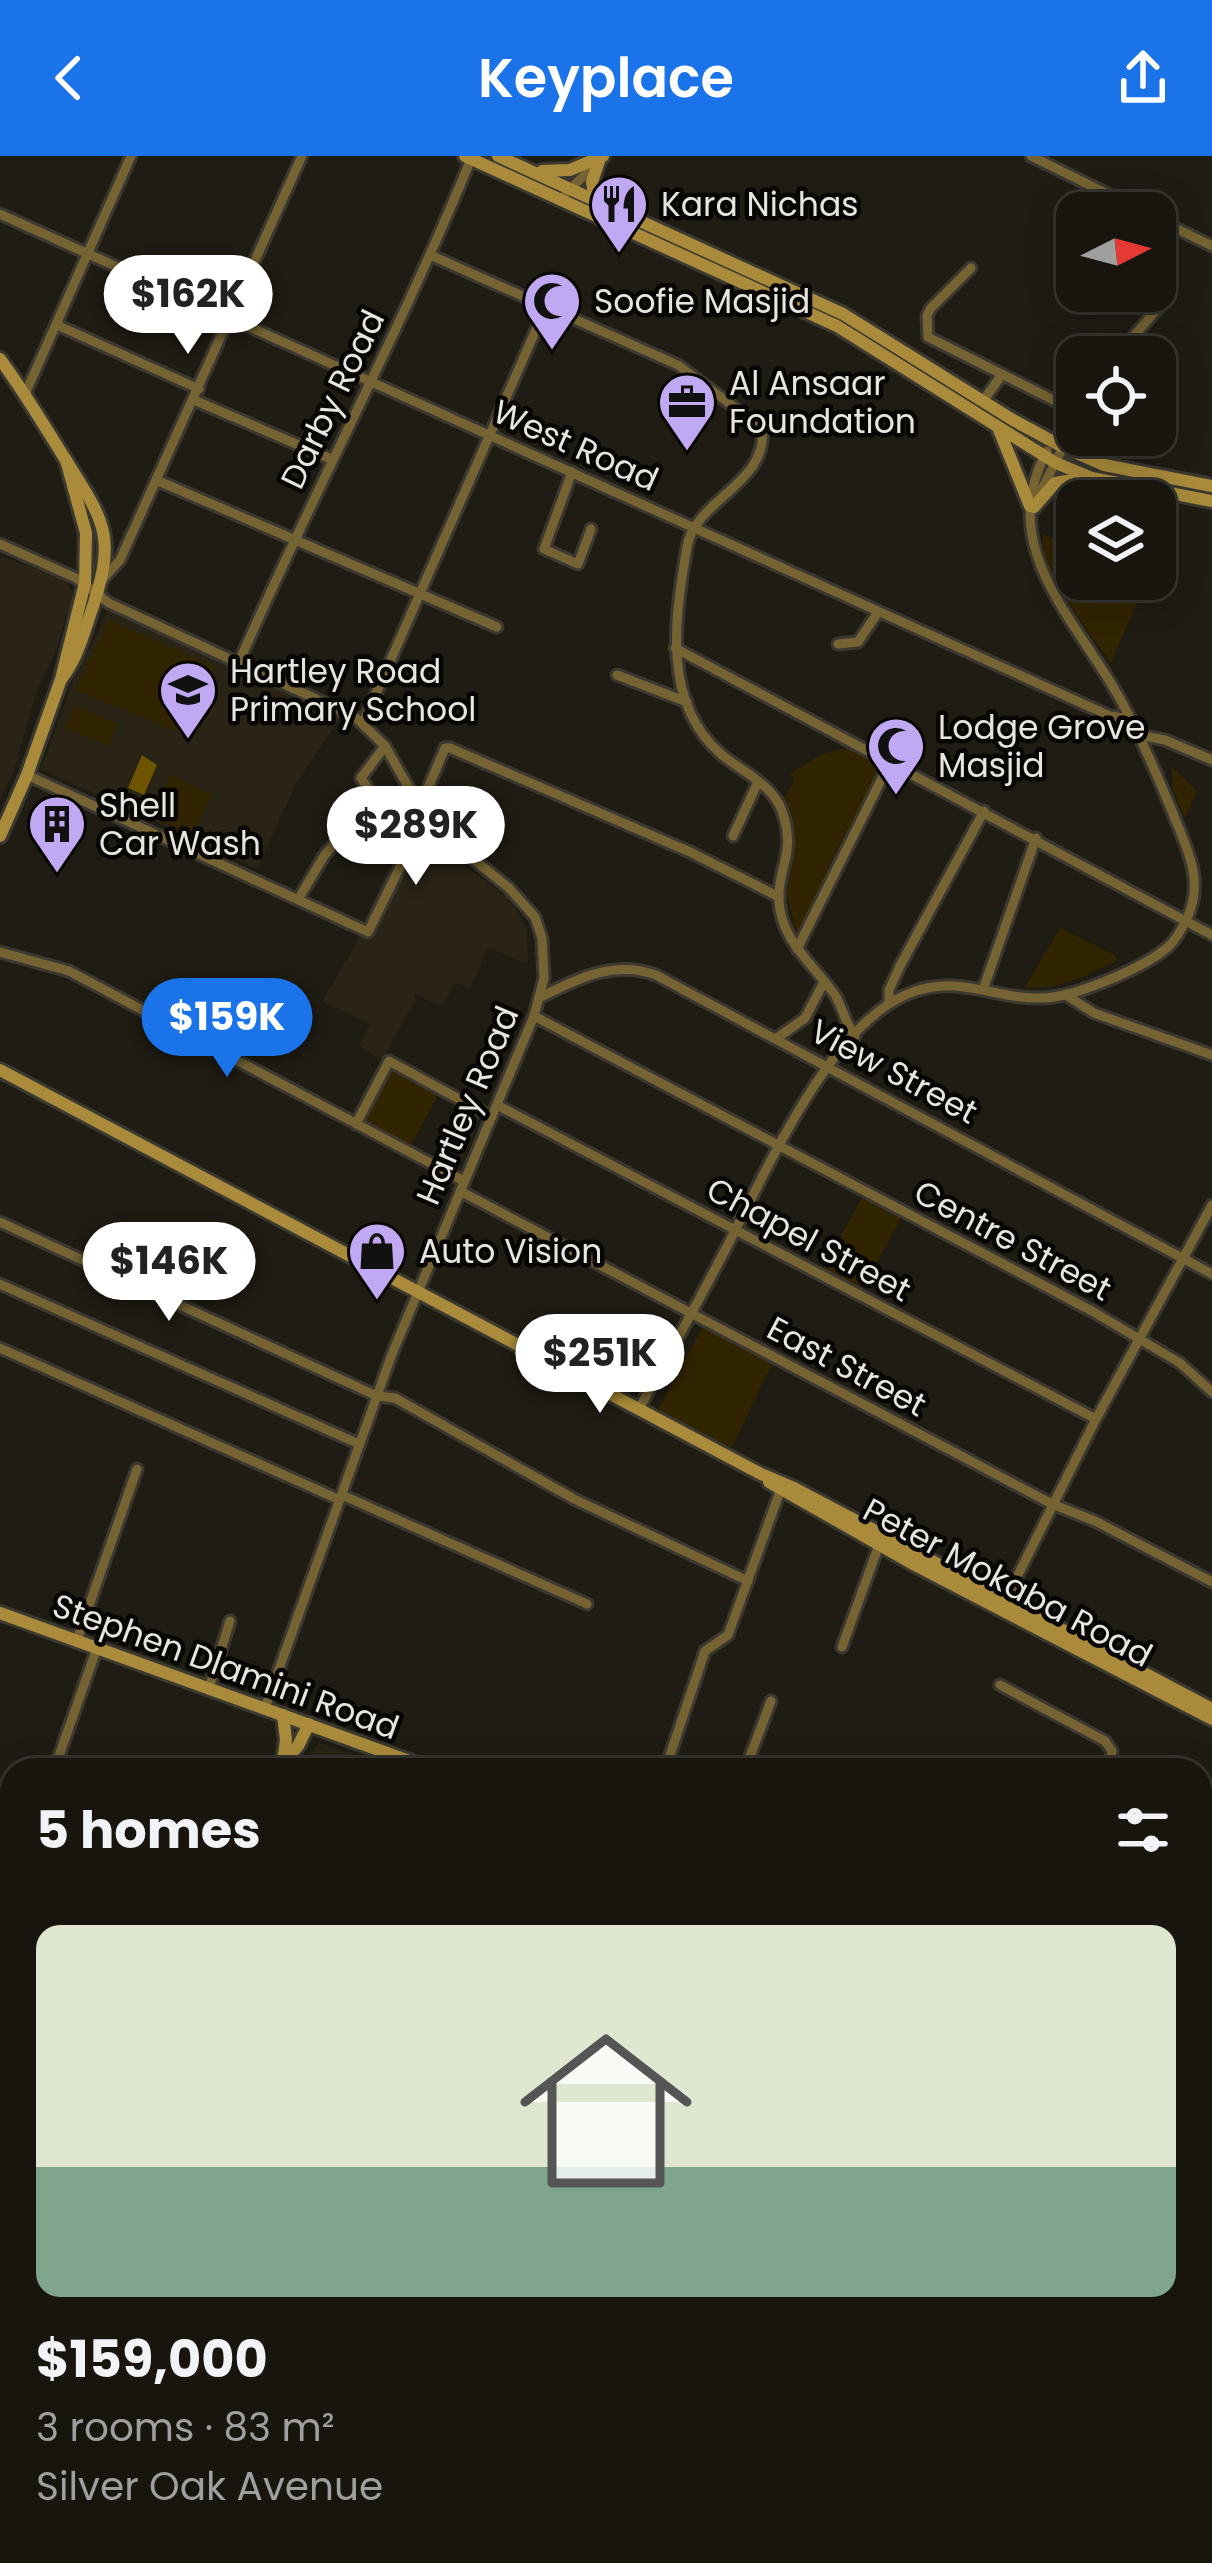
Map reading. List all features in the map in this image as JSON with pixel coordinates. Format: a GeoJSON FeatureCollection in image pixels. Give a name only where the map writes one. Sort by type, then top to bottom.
{"type":"FeatureCollection","features":[{"type":"Feature","properties":{"kind":"main road"},"geometry":{"type":"LineString","coordinates":[[498,156],[842,314],[1056,443]]}},
{"type":"Feature","properties":{"kind":"main road"},"geometry":{"type":"LineString","coordinates":[[468,157],[837,326],[1050,460],[1092,478],[1212,501]]}},
{"type":"Feature","properties":{"kind":"main road"},"geometry":{"type":"LineString","coordinates":[[529,170],[570,170],[603,158]]}},
{"type":"Feature","properties":{"kind":"main road"},"geometry":{"type":"LineString","coordinates":[[595,199],[592,182],[603,158]]}},
{"type":"Feature","properties":{"kind":"main road"},"geometry":{"type":"LineString","coordinates":[[0,359],[89,493],[103,524],[106,559],[100,587],[74,661],[62,679]]}},
{"type":"Feature","properties":{"kind":"main road"},"geometry":{"type":"LineString","coordinates":[[999,430],[1032,507],[1061,480],[1092,478]]}},
{"type":"Feature","properties":{"kind":"main road"},"geometry":{"type":"LineString","coordinates":[[1084,456],[1104,465],[1212,486]]}},
{"type":"Feature","properties":{"kind":"main road"},"geometry":{"type":"LineString","coordinates":[[0,836],[62,679],[85,583],[86,533],[66,460]]}},
{"type":"Feature","properties":{"kind":"main road"},"geometry":{"type":"LineString","coordinates":[[0,1070],[781,1487]]}},
{"type":"Feature","properties":{"kind":"main road","name":"Peter Mokaba Road"},"geometry":{"type":"LineString","coordinates":[[781,1487],[879,1545],[1005,1601],[1212,1709]]}},
{"type":"Feature","properties":{"kind":"main road","name":"Peter Mokaba Road"},"geometry":{"type":"LineString","coordinates":[[781,1487],[1212,1719]]}},
{"type":"Feature","properties":{"kind":"main road","name":"Stephen Dlamini Road"},"geometry":{"type":"LineString","coordinates":[[0,1613],[401,1758]]}},
{"type":"Feature","properties":{"kind":"main road"},"geometry":{"type":"LineString","coordinates":[[281,1758],[286,1740],[283,1715]]}},
{"type":"Feature","properties":{"kind":"main road"},"geometry":{"type":"LineString","coordinates":[[287,1758],[309,1724]]}},
{"type":"Feature","properties":{"kind":"street"},"geometry":{"type":"LineString","coordinates":[[26,394],[131,156]]}},
{"type":"Feature","properties":{"kind":"street"},"geometry":{"type":"LineString","coordinates":[[100,587],[120,560],[302,156]]}},
{"type":"Feature","properties":{"kind":"street"},"geometry":{"type":"LineString","coordinates":[[1030,156],[1103,192]]}},
{"type":"Feature","properties":{"kind":"street","name":"Darby Road"},"geometry":{"type":"LineString","coordinates":[[238,662],[430,255],[468,157]]}},
{"type":"Feature","properties":{"kind":"street"},"geometry":{"type":"LineString","coordinates":[[562,202],[569,188],[603,158]]}},
{"type":"Feature","properties":{"kind":"street","name":"West Road"},"geometry":{"type":"LineString","coordinates":[[0,214],[1110,716],[1131,719]]}},
{"type":"Feature","properties":{"kind":"street"},"geometry":{"type":"LineString","coordinates":[[1176,228],[1212,246]]}},
{"type":"Feature","properties":{"kind":"street"},"geometry":{"type":"LineString","coordinates":[[430,255],[678,365],[762,428],[762,441],[744,478],[692,527],[675,648],[687,701],[719,753],[775,796],[788,835],[788,863],[779,897],[787,929],[838,1001],[855,1036]]}},
{"type":"Feature","properties":{"kind":"street"},"geometry":{"type":"LineString","coordinates":[[971,268],[930,309],[927,333],[937,344],[1056,401]]}},
{"type":"Feature","properties":{"kind":"street"},"geometry":{"type":"LineString","coordinates":[[363,723],[546,307]]}},
{"type":"Feature","properties":{"kind":"street"},"geometry":{"type":"LineString","coordinates":[[1134,336],[1155,312]]}},
{"type":"Feature","properties":{"kind":"street"},"geometry":{"type":"LineString","coordinates":[[57,325],[331,459]]}},
{"type":"Feature","properties":{"kind":"street"},"geometry":{"type":"LineString","coordinates":[[983,400],[1001,376]]}},
{"type":"Feature","properties":{"kind":"street"},"geometry":{"type":"LineString","coordinates":[[639,1409],[827,1066],[889,1004],[939,988],[984,987],[1026,997],[1066,995],[1155,956],[1176,938],[1186,921],[1194,896],[1194,867],[1131,719],[1037,562],[1032,507],[1056,448]]}},
{"type":"Feature","properties":{"kind":"street"},"geometry":{"type":"LineString","coordinates":[[572,472],[544,549],[578,564],[591,530]]}},
{"type":"Feature","properties":{"kind":"street"},"geometry":{"type":"LineString","coordinates":[[156,480],[497,627]]}},
{"type":"Feature","properties":{"kind":"street","name":"Hartley Road"},"geometry":{"type":"LineString","coordinates":[[0,544],[100,587],[109,602],[346,711],[386,746],[429,823],[509,888],[535,917],[544,960],[542,998],[416,1292],[265,1708]]}},
{"type":"Feature","properties":{"kind":"street"},"geometry":{"type":"LineString","coordinates":[[838,644],[858,642],[878,612]]}},
{"type":"Feature","properties":{"kind":"street"},"geometry":{"type":"LineString","coordinates":[[675,648],[1212,934]]}},
{"type":"Feature","properties":{"kind":"street"},"geometry":{"type":"LineString","coordinates":[[616,675],[687,701]]}},
{"type":"Feature","properties":{"kind":"street"},"geometry":{"type":"LineString","coordinates":[[1138,735],[1166,740],[1212,760]]}},
{"type":"Feature","properties":{"kind":"street"},"geometry":{"type":"LineString","coordinates":[[299,898],[324,856],[371,801],[361,778],[386,746]]}},
{"type":"Feature","properties":{"kind":"street"},"geometry":{"type":"LineString","coordinates":[[419,809],[445,748],[690,852],[779,897]]}},
{"type":"Feature","properties":{"kind":"street"},"geometry":{"type":"LineString","coordinates":[[797,949],[890,761]]}},
{"type":"Feature","properties":{"kind":"street"},"geometry":{"type":"LineString","coordinates":[[27,775],[368,932],[402,863],[429,823]]}},
{"type":"Feature","properties":{"kind":"street"},"geometry":{"type":"LineString","coordinates":[[733,836],[758,782]]}},
{"type":"Feature","properties":{"kind":"street"},"geometry":{"type":"LineString","coordinates":[[889,1004],[900,966],[984,811]]}},
{"type":"Feature","properties":{"kind":"street"},"geometry":{"type":"LineString","coordinates":[[984,987],[1036,838]]}},
{"type":"Feature","properties":{"kind":"street","name":"East Street"},"geometry":{"type":"LineString","coordinates":[[0,952],[69,971],[356,1124],[691,1313],[1052,1504],[1212,1582]]}},
{"type":"Feature","properties":{"kind":"street","name":"View Street"},"geometry":{"type":"LineString","coordinates":[[542,998],[598,972],[644,971],[1212,1274]]}},
{"type":"Feature","properties":{"kind":"street"},"geometry":{"type":"LineString","coordinates":[[777,1038],[805,1018],[824,982]]}},
{"type":"Feature","properties":{"kind":"street"},"geometry":{"type":"LineString","coordinates":[[1066,995],[1083,1008],[1212,1054]]}},
{"type":"Feature","properties":{"kind":"street","name":"Centre Street"},"geometry":{"type":"LineString","coordinates":[[534,1016],[1139,1338],[1180,1363],[1212,1392]]}},
{"type":"Feature","properties":{"kind":"street"},"geometry":{"type":"LineString","coordinates":[[356,1124],[389,1060],[492,1117]]}},
{"type":"Feature","properties":{"kind":"street","name":"Chapel Street"},"geometry":{"type":"LineString","coordinates":[[497,1105],[1096,1419]]}},
{"type":"Feature","properties":{"kind":"street"},"geometry":{"type":"LineString","coordinates":[[1005,1601],[1096,1419],[1212,1205]]}},
{"type":"Feature","properties":{"kind":"street"},"geometry":{"type":"LineString","coordinates":[[0,1222],[377,1396],[395,1398],[574,1498],[748,1581]]}},
{"type":"Feature","properties":{"kind":"street"},"geometry":{"type":"LineString","coordinates":[[0,1284],[359,1444]]}},
{"type":"Feature","properties":{"kind":"street"},"geometry":{"type":"LineString","coordinates":[[0,1348],[587,1604]]}},
{"type":"Feature","properties":{"kind":"street"},"geometry":{"type":"LineString","coordinates":[[76,1640],[136,1469]]}},
{"type":"Feature","properties":{"kind":"street"},"geometry":{"type":"LineString","coordinates":[[669,1758],[705,1651],[728,1635],[781,1487]]}},
{"type":"Feature","properties":{"kind":"street"},"geometry":{"type":"LineString","coordinates":[[842,1647],[879,1545]]}},
{"type":"Feature","properties":{"kind":"street"},"geometry":{"type":"LineString","coordinates":[[209,1688],[230,1621]]}},
{"type":"Feature","properties":{"kind":"street"},"geometry":{"type":"LineString","coordinates":[[58,1758],[98,1648]]}},
{"type":"Feature","properties":{"kind":"street"},"geometry":{"type":"LineString","coordinates":[[1000,1685],[1109,1744],[1111,1758]]}},
{"type":"Feature","properties":{"kind":"street"},"geometry":{"type":"LineString","coordinates":[[750,1758],[771,1701]]}},
{"type":"Feature","properties":{"kind":"shaded area"},"geometry":{"type":"Polygon","coordinates":[[[1043,534],[1056,539],[1056,579],[1048,564],[1043,534]]]}},
{"type":"Feature","properties":{"kind":"shaded area"},"geometry":{"type":"Polygon","coordinates":[[[0,556],[64,579],[73,593],[0,800],[0,556]]]}},
{"type":"Feature","properties":{"kind":"shaded area"},"geometry":{"type":"Polygon","coordinates":[[[1068,600],[1138,600],[1111,663],[1068,600]]]}},
{"type":"Feature","properties":{"kind":"shaded area","name":"Hartley Road Primary School"},"geometry":{"type":"Polygon","coordinates":[[[108,611],[343,714],[297,782],[257,869],[41,769],[73,682],[108,611]]]}},
{"type":"Feature","properties":{"kind":"shaded area"},"geometry":{"type":"Polygon","coordinates":[[[109,620],[215,667],[198,708],[179,732],[75,690],[109,620]]]}},
{"type":"Feature","properties":{"kind":"shaded area"},"geometry":{"type":"Polygon","coordinates":[[[75,705],[118,724],[109,746],[65,728],[75,705]]]}},
{"type":"Feature","properties":{"kind":"shaded area"},"geometry":{"type":"Polygon","coordinates":[[[852,747],[885,764],[837,849],[797,936],[787,895],[795,833],[785,797],[795,779],[789,774],[823,754],[852,747]]]}},
{"type":"Feature","properties":{"kind":"shaded area"},"geometry":{"type":"Polygon","coordinates":[[[142,755],[157,765],[144,795],[128,788],[142,755]]]}},
{"type":"Feature","properties":{"kind":"shaded area"},"geometry":{"type":"Polygon","coordinates":[[[1171,766],[1197,791],[1185,818],[1173,790],[1171,766]]]}},
{"type":"Feature","properties":{"kind":"shaded area"},"geometry":{"type":"Polygon","coordinates":[[[171,775],[212,795],[192,835],[151,816],[171,775]]]}},
{"type":"Feature","properties":{"kind":"shaded area"},"geometry":{"type":"Polygon","coordinates":[[[424,837],[510,899],[527,929],[528,964],[488,948],[470,988],[455,983],[443,1006],[414,994],[415,1001],[382,1060],[359,1046],[370,1024],[322,1001],[353,949],[388,868],[403,868],[424,837]]]}},
{"type":"Feature","properties":{"kind":"shaded area"},"geometry":{"type":"Polygon","coordinates":[[[1060,928],[1115,955],[1117,961],[1061,984],[1025,987],[1060,928]]]}},
{"type":"Feature","properties":{"kind":"shaded area"},"geometry":{"type":"Polygon","coordinates":[[[391,1069],[439,1094],[411,1144],[364,1121],[391,1069]]]}},
{"type":"Feature","properties":{"kind":"shaded area"},"geometry":{"type":"Polygon","coordinates":[[[461,1109],[480,1118],[459,1168],[436,1156],[461,1109]]]}},
{"type":"Feature","properties":{"kind":"shaded area"},"geometry":{"type":"Polygon","coordinates":[[[863,1196],[902,1217],[861,1291],[822,1270],[863,1196]]]}},
{"type":"Feature","properties":{"kind":"shaded area"},"geometry":{"type":"Polygon","coordinates":[[[703,1326],[772,1364],[731,1449],[658,1410],[703,1326]]]}},
{"type":"Feature","properties":{"kind":"shaded area"},"geometry":{"type":"Polygon","coordinates":[[[319,1743],[361,1758],[306,1758],[319,1743]]]}},
{"type":"Feature","properties":{"kind":"place","name":"Kara Nichas"},"geometry":{"type":"Point","coordinates":[619,255]}},
{"type":"Feature","properties":{"kind":"place","name":"Soofie Masjid"},"geometry":{"type":"Point","coordinates":[552,352]}},
{"type":"Feature","properties":{"kind":"place","name":"Al Ansaar Foundation"},"geometry":{"type":"Point","coordinates":[687,453]}},
{"type":"Feature","properties":{"kind":"place","name":"Hartley Road Primary School"},"geometry":{"type":"Point","coordinates":[188,741]}},
{"type":"Feature","properties":{"kind":"place","name":"Lodge Grove Masjid"},"geometry":{"type":"Point","coordinates":[896,797]}},
{"type":"Feature","properties":{"kind":"place","name":"Shell Car Wash"},"geometry":{"type":"Point","coordinates":[57,875]}},
{"type":"Feature","properties":{"kind":"place","name":"Auto Vision"},"geometry":{"type":"Point","coordinates":[377,1302]}}]}
